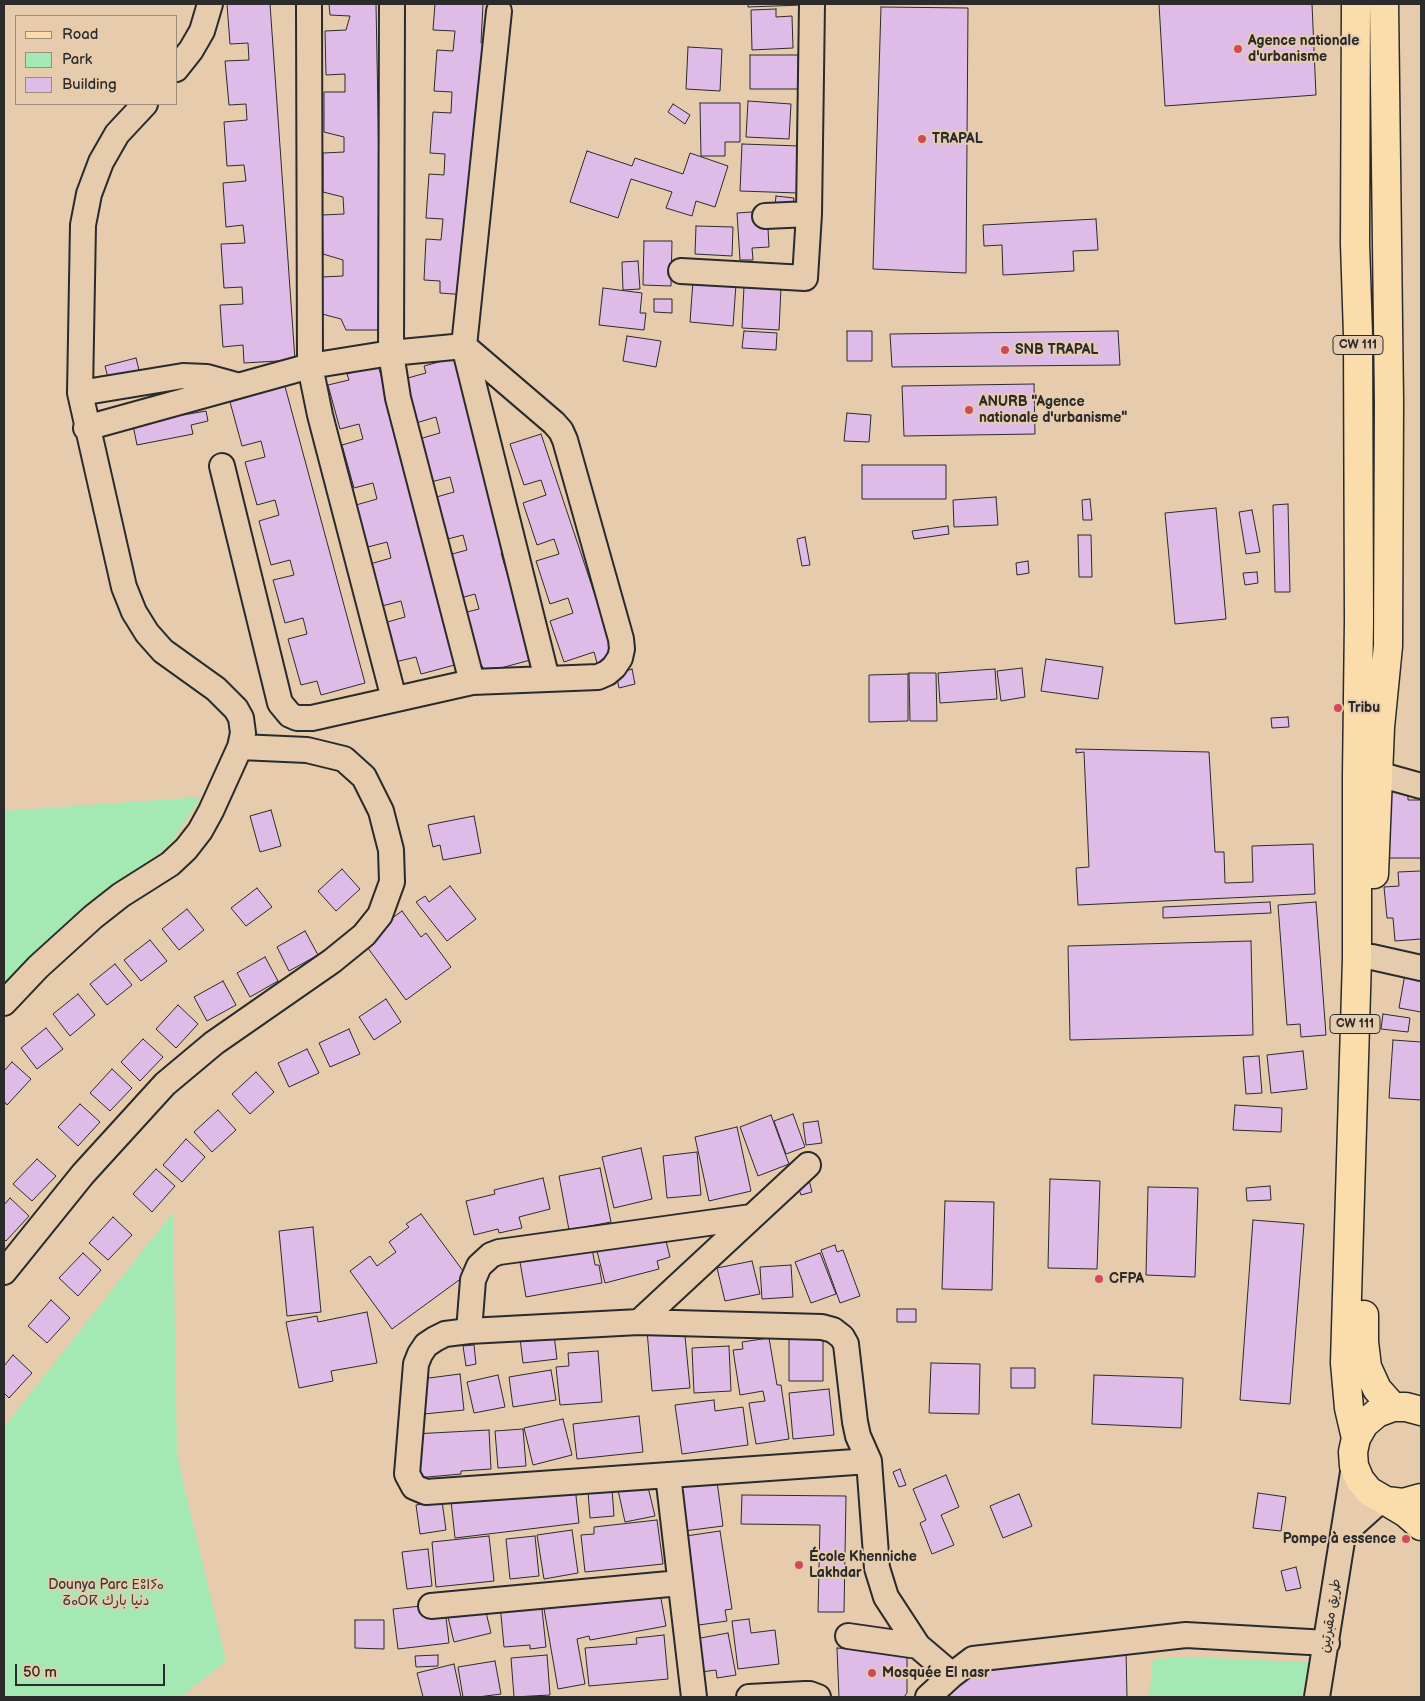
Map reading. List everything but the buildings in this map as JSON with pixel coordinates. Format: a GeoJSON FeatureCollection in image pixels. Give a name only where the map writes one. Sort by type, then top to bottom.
{"type":"FeatureCollection","features":[{"type":"Feature","properties":{"kind":"main road","name":"CW 111"},"geometry":{"type":"LineString","coordinates":[[1356,4],[1355,244],[1358,336],[1359,621],[1356,795],[1357,958],[1345,1363],[1349,1408],[1356,1438]]}},
{"type":"Feature","properties":{"kind":"main road"},"geometry":{"type":"LineString","coordinates":[[1384,4],[1389,402],[1388,646],[1381,708],[1378,774],[1364,1342],[1365,1356],[1372,1379],[1393,1408]]}},
{"type":"Feature","properties":{"kind":"main road"},"geometry":{"type":"LineString","coordinates":[[1421,1411],[1406,1407],[1393,1408],[1377,1413],[1364,1424],[1356,1438],[1353,1452],[1354,1466],[1360,1480],[1369,1491],[1406,1513],[1421,1526]]}},
{"type":"Feature","properties":{"kind":"main road"},"geometry":{"type":"LineString","coordinates":[[1384,1500],[1403,1503],[1421,1498]]}},
{"type":"Feature","properties":{"kind":"street"},"geometry":{"type":"LineString","coordinates":[[178,66],[202,32],[210,4]]}},
{"type":"Feature","properties":{"kind":"street"},"geometry":{"type":"LineString","coordinates":[[309,4],[310,366],[320,415],[394,699]]}},
{"type":"Feature","properties":{"kind":"street"},"geometry":{"type":"LineString","coordinates":[[392,4],[391,353],[398,398],[472,682]]}},
{"type":"Feature","properties":{"kind":"street"},"geometry":{"type":"LineString","coordinates":[[681,271],[805,278],[809,214],[812,4]]}},
{"type":"Feature","properties":{"kind":"street"},"geometry":{"type":"LineString","coordinates":[[499,11],[464,346],[547,679]]}},
{"type":"Feature","properties":{"kind":"street"},"geometry":{"type":"LineString","coordinates":[[4,1003],[38,967],[93,917],[170,864],[186,849],[200,831],[211,812],[240,747],[243,732],[241,718],[236,709],[216,688],[163,651],[147,633],[134,612],[124,587],[86,428],[80,393],[83,234],[89,194],[101,162],[118,134],[144,105]]}},
{"type":"Feature","properties":{"kind":"street"},"geometry":{"type":"LineString","coordinates":[[764,216],[809,214]]}},
{"type":"Feature","properties":{"kind":"street"},"geometry":{"type":"LineString","coordinates":[[86,428],[310,366],[391,353],[464,346],[561,431],[621,640],[620,658],[614,667],[598,677],[472,682],[297,718],[284,709],[280,703],[222,466]]}},
{"type":"Feature","properties":{"kind":"street"},"geometry":{"type":"LineString","coordinates":[[80,393],[183,376],[207,377],[238,385]]}},
{"type":"Feature","properties":{"kind":"street"},"geometry":{"type":"LineString","coordinates":[[4,1272],[83,1174],[165,1084],[214,1043],[332,961],[364,935],[380,915],[392,882],[391,850],[381,811],[364,777],[344,759],[316,752],[240,747]]}},
{"type":"Feature","properties":{"kind":"street"},"geometry":{"type":"LineString","coordinates":[[1378,774],[1421,786]]}},
{"type":"Feature","properties":{"kind":"street"},"geometry":{"type":"LineString","coordinates":[[1372,957],[1421,968]]}},
{"type":"Feature","properties":{"kind":"street"},"geometry":{"type":"LineString","coordinates":[[639,1322],[808,1165]]}},
{"type":"Feature","properties":{"kind":"street"},"geometry":{"type":"LineString","coordinates":[[469,1331],[473,1280],[479,1266],[491,1255],[498,1252],[751,1217]]}},
{"type":"Feature","properties":{"kind":"street"},"geometry":{"type":"LineString","coordinates":[[869,1460],[426,1492],[414,1486],[410,1481],[407,1468],[416,1364],[426,1345],[435,1339],[445,1334],[469,1331],[639,1322],[822,1327],[833,1330],[842,1337],[846,1344],[855,1422],[861,1444],[869,1460],[877,1568],[886,1597],[918,1646],[952,1675]]}},
{"type":"Feature","properties":{"kind":"street","name":"طريق مقبرتين"},"geometry":{"type":"LineString","coordinates":[[1317,1697],[1354,1466]]}},
{"type":"Feature","properties":{"kind":"street"},"geometry":{"type":"LineString","coordinates":[[668,1475],[694,1697]]}},
{"type":"Feature","properties":{"kind":"street"},"geometry":{"type":"LineString","coordinates":[[1343,1534],[1384,1500]]}},
{"type":"Feature","properties":{"kind":"street"},"geometry":{"type":"LineString","coordinates":[[431,1606],[680,1583]]}},
{"type":"Feature","properties":{"kind":"street"},"geometry":{"type":"LineString","coordinates":[[928,1697],[973,1659],[1186,1635],[1327,1643]]}},
{"type":"Feature","properties":{"kind":"street"},"geometry":{"type":"LineString","coordinates":[[848,1636],[918,1646]]}},
{"type":"Feature","properties":{"kind":"street"},"geometry":{"type":"LineString","coordinates":[[749,1697],[805,1694],[818,1697]]}},
{"type":"Feature","properties":{"kind":"green space"},"geometry":{"type":"Polygon","coordinates":[[[201,797],[171,843],[109,894],[4,994],[4,811],[201,797]]]}},
{"type":"Feature","properties":{"kind":"green space","name":"Dounya Parc ⴹⵓⵏⵢⴰ ⵒⴰⵔⴽ دنيا بارك"},"geometry":{"type":"Polygon","coordinates":[[[173,1212],[177,1456],[226,1661],[181,1697],[4,1697],[4,1427],[173,1212]]]}},
{"type":"Feature","properties":{"kind":"green space"},"geometry":{"type":"Polygon","coordinates":[[[1187,1657],[1309,1662],[1302,1697],[1149,1697],[1153,1659],[1187,1657]]]}},
{"type":"Feature","properties":{"kind":"place","name":"Agence nationale d'urbanisme"},"geometry":{"type":"Point","coordinates":[1238,49]}},
{"type":"Feature","properties":{"kind":"place","name":"TRAPAL"},"geometry":{"type":"Point","coordinates":[922,139]}},
{"type":"Feature","properties":{"kind":"place","name":"SNB TRAPAL"},"geometry":{"type":"Point","coordinates":[1005,350]}},
{"type":"Feature","properties":{"kind":"place","name":"ANURB \"Agence nationale d'urbanisme\""},"geometry":{"type":"Point","coordinates":[969,410]}},
{"type":"Feature","properties":{"kind":"place","name":"Tribu"},"geometry":{"type":"Point","coordinates":[1338,708]}},
{"type":"Feature","properties":{"kind":"place","name":"CFPA"},"geometry":{"type":"Point","coordinates":[1099,1279]}},
{"type":"Feature","properties":{"kind":"place","name":"Pompe à essence"},"geometry":{"type":"Point","coordinates":[1406,1539]}},
{"type":"Feature","properties":{"kind":"place","name":"École Khenniche Lakhdar"},"geometry":{"type":"Point","coordinates":[799,1565]}},
{"type":"Feature","properties":{"kind":"place","name":"Mosquée El nasr"},"geometry":{"type":"Point","coordinates":[872,1673]}}]}
